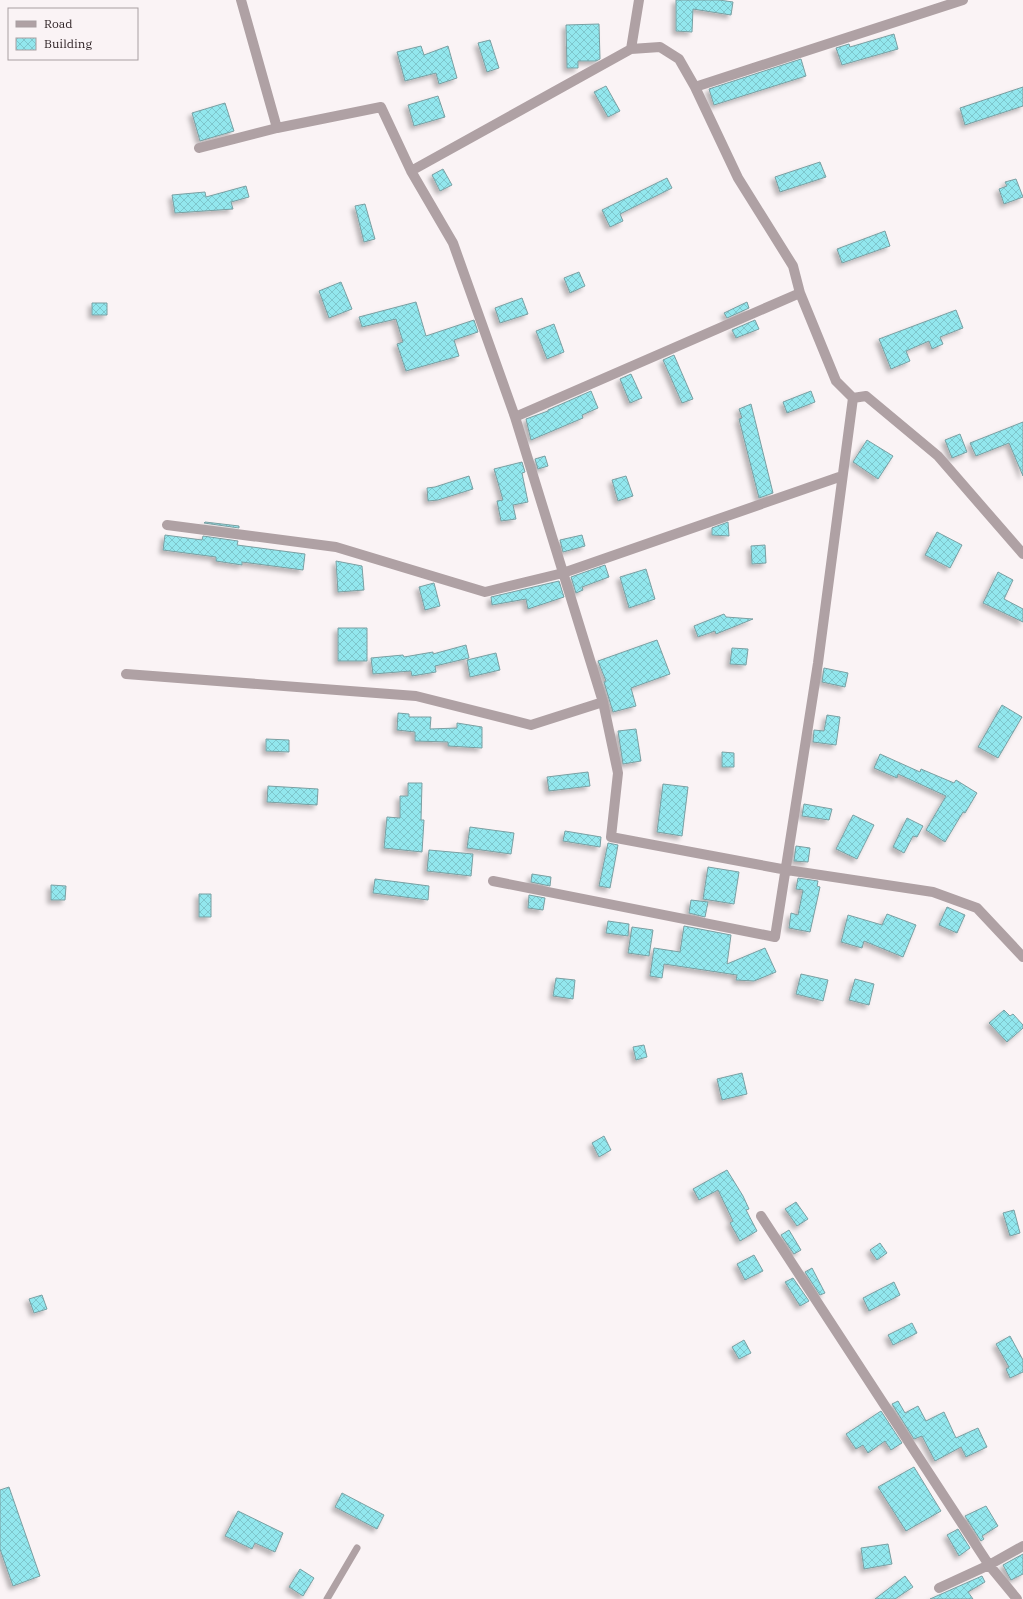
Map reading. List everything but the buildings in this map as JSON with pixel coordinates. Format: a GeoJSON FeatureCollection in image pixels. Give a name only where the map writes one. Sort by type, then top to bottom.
{"type":"FeatureCollection","features":[{"type":"Feature","properties":{"kind":"street"},"geometry":{"type":"LineString","coordinates":[[241,0],[277,128]]}},
{"type":"Feature","properties":{"kind":"street"},"geometry":{"type":"LineString","coordinates":[[631,49],[639,0]]}},
{"type":"Feature","properties":{"kind":"street"},"geometry":{"type":"LineString","coordinates":[[695,87],[964,0]]}},
{"type":"Feature","properties":{"kind":"street"},"geometry":{"type":"LineString","coordinates":[[410,171],[631,49],[660,47],[679,59],[695,87],[738,178],[793,266],[800,293],[836,381],[853,398]]}},
{"type":"Feature","properties":{"kind":"street"},"geometry":{"type":"LineString","coordinates":[[199,148],[277,128],[381,107],[410,171],[453,243],[515,417],[603,702],[618,773],[611,837],[787,870],[933,892],[976,908],[1023,957]]}},
{"type":"Feature","properties":{"kind":"street"},"geometry":{"type":"LineString","coordinates":[[515,417],[800,293]]}},
{"type":"Feature","properties":{"kind":"street"},"geometry":{"type":"LineString","coordinates":[[853,398],[866,396],[938,456],[1023,554]]}},
{"type":"Feature","properties":{"kind":"street"},"geometry":{"type":"LineString","coordinates":[[493,881],[775,937],[787,870],[818,663],[853,398]]}},
{"type":"Feature","properties":{"kind":"street"},"geometry":{"type":"LineString","coordinates":[[167,525],[336,547],[485,592],[563,573],[842,476]]}},
{"type":"Feature","properties":{"kind":"street"},"geometry":{"type":"LineString","coordinates":[[126,674],[416,696],[531,725],[603,702]]}},
{"type":"Feature","properties":{"kind":"street"},"geometry":{"type":"LineString","coordinates":[[761,1216],[989,1565],[1017,1599]]}},
{"type":"Feature","properties":{"kind":"street"},"geometry":{"type":"LineString","coordinates":[[939,1588],[989,1565],[1023,1546]]}},
{"type":"Feature","properties":{"kind":"lane"},"geometry":{"type":"LineString","coordinates":[[326,1599],[356,1548]]}}]}
